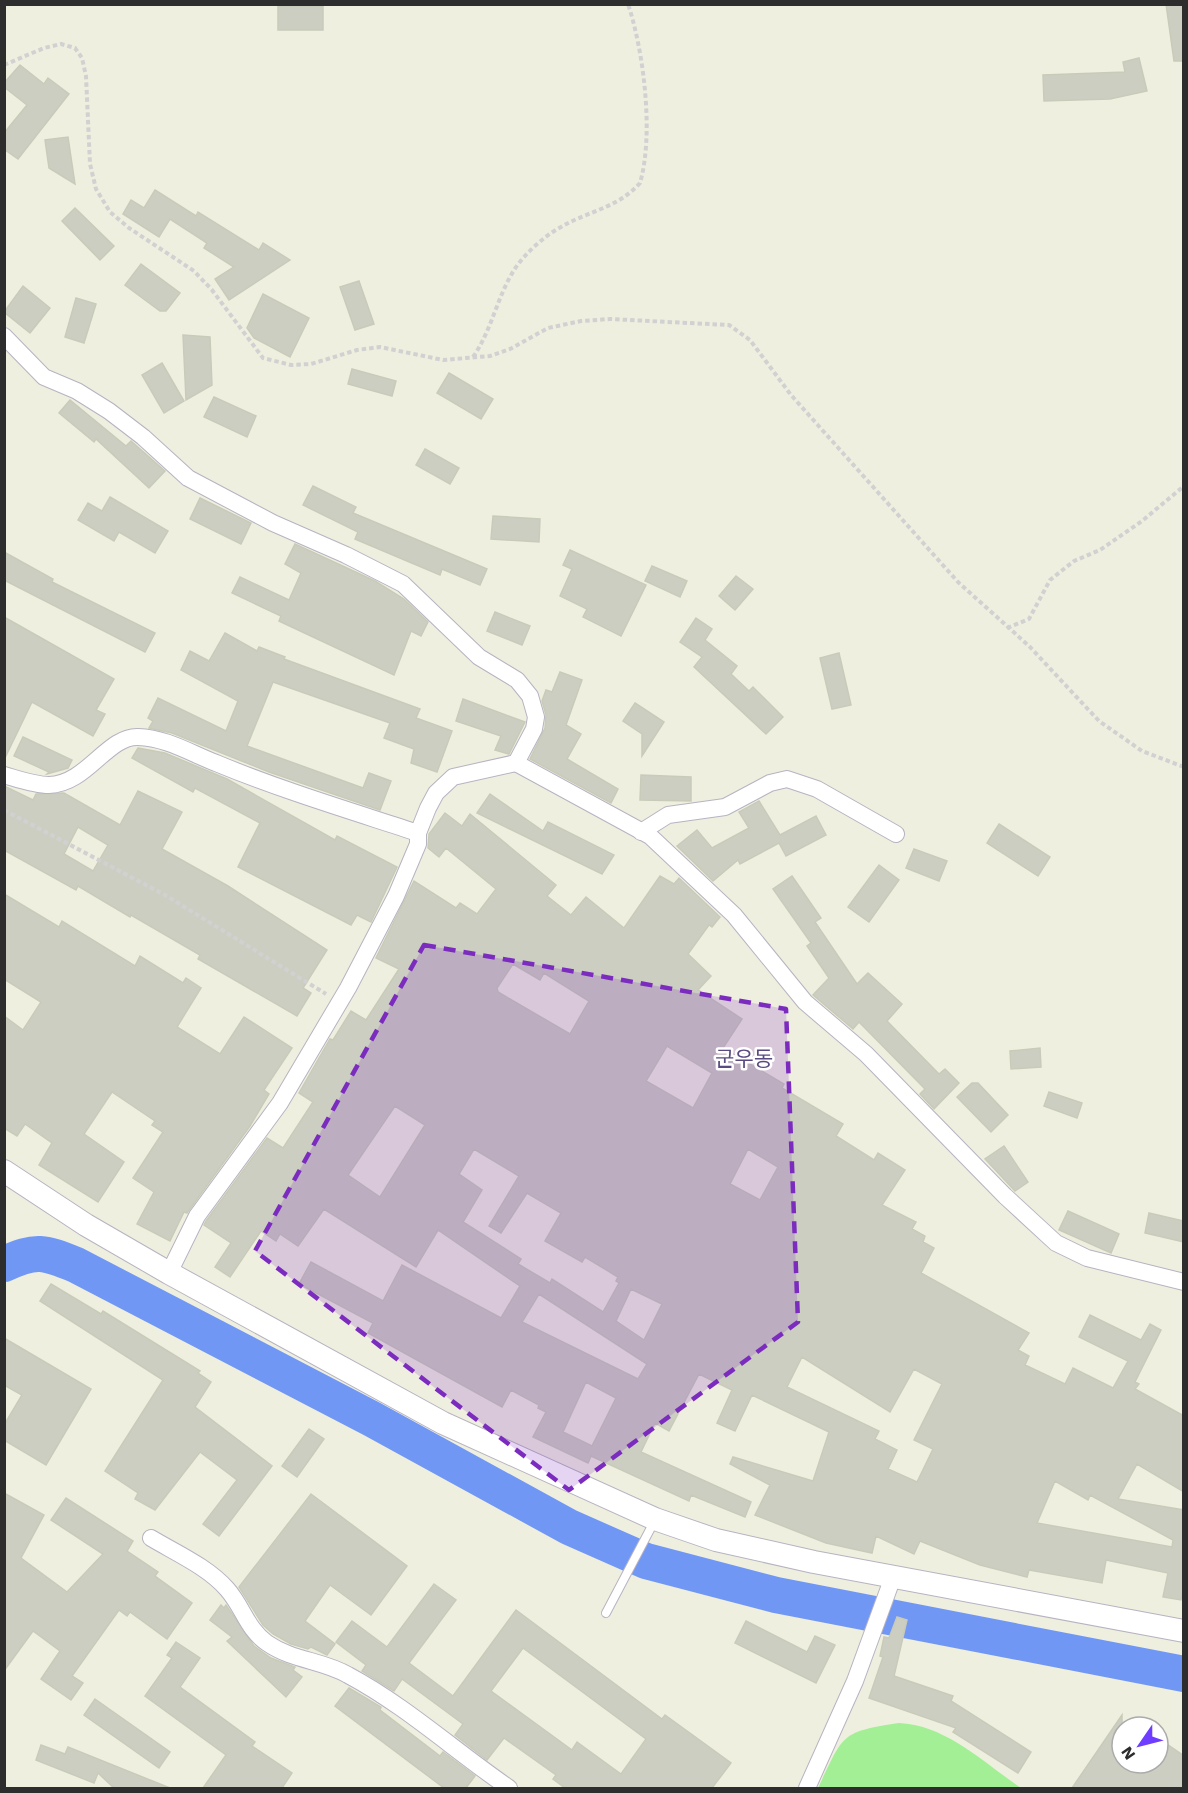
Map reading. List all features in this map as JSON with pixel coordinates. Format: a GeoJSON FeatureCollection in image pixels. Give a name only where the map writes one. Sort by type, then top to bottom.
{"type":"FeatureCollection","features":[{"type":"Feature","properties":{"kind":"street"},"geometry":{"type":"LineString","coordinates":[[4,336],[44,377],[76,391],[109,411],[188,478],[273,523],[346,555],[404,584],[479,657],[517,680],[530,696],[536,717],[534,729],[516,763]]}},
{"type":"Feature","properties":{"kind":"street"},"geometry":{"type":"LineString","coordinates":[[4,775],[47,785],[62,783],[73,779],[126,737],[139,737],[165,742],[215,763],[418,833]]}},
{"type":"Feature","properties":{"kind":"street"},"geometry":{"type":"LineString","coordinates":[[169,1273],[197,1216],[280,1103],[339,1002],[396,896],[418,844],[418,833],[436,793],[453,777],[516,763],[650,836],[734,915],[805,1002],[866,1054],[1005,1196],[1049,1237],[1087,1258],[1184,1281]]}},
{"type":"Feature","properties":{"kind":"street"},"geometry":{"type":"LineString","coordinates":[[641,832],[668,815],[725,807],[761,787],[787,779],[818,789],[896,834]]}},
{"type":"Feature","properties":{"kind":"street"},"geometry":{"type":"LineString","coordinates":[[4,1171],[86,1225],[169,1273],[443,1423],[651,1528],[716,1540],[889,1587],[1184,1631]]}},
{"type":"Feature","properties":{"kind":"street"},"geometry":{"type":"LineString","coordinates":[[151,1538],[210,1574],[227,1588],[243,1611],[250,1629],[268,1643],[303,1661],[346,1673],[402,1708],[509,1788]]}},
{"type":"Feature","properties":{"kind":"street"},"geometry":{"type":"LineString","coordinates":[[807,1788],[835,1731],[889,1587]]}},
{"type":"Feature","properties":{"kind":"lane"},"geometry":{"type":"LineString","coordinates":[[606,1613],[651,1528]]}},
{"type":"Feature","properties":{"kind":"path"},"geometry":{"type":"LineString","coordinates":[[473,357],[490,330],[509,279],[524,256],[559,227],[607,208],[640,183],[646,132],[646,97],[635,24],[628,4]]}},
{"type":"Feature","properties":{"kind":"path"},"geometry":{"type":"LineString","coordinates":[[5,64],[25,54],[61,44],[75,48],[82,58],[86,76],[90,164],[96,189],[110,212],[129,228],[194,271],[212,290],[263,358],[291,366],[311,364],[357,350],[380,347],[443,360],[490,356],[510,349],[548,328],[581,321],[610,319],[729,325],[750,340],[791,395],[958,582],[1029,646],[1099,721],[1118,737],[1142,751],[1184,767]]}},
{"type":"Feature","properties":{"kind":"path"},"geometry":{"type":"LineString","coordinates":[[1007,628],[1029,619],[1050,580],[1074,561],[1100,550],[1142,521],[1184,486]]}},
{"type":"Feature","properties":{"kind":"path"},"geometry":{"type":"LineString","coordinates":[[4,810],[165,895],[339,1002]]}},
{"type":"Feature","properties":{"kind":"highlighted area"},"geometry":{"type":"Polygon","coordinates":[[[424,945],[786,1009],[798,1322],[569,1490],[255,1251],[424,945]]]}},
{"type":"Feature","properties":{"kind":"green space"},"geometry":{"type":"Polygon","coordinates":[[[899,1723],[933,1730],[964,1747],[1021,1788],[818,1788],[833,1757],[846,1739],[865,1730],[899,1723]]]}},
{"type":"Feature","properties":{"kind":"building"},"geometry":{"type":"Polygon","coordinates":[[[1166,4],[1184,4],[1184,61],[1174,61],[1166,4]]]}},
{"type":"Feature","properties":{"kind":"building"},"geometry":{"type":"Polygon","coordinates":[[[278,6],[323,6],[323,30],[278,30],[278,6]]]}},
{"type":"Feature","properties":{"kind":"building"},"geometry":{"type":"Polygon","coordinates":[[[1139,58],[1147,91],[1110,99],[1044,101],[1043,75],[1125,72],[1123,62],[1139,58]]]}},
{"type":"Feature","properties":{"kind":"building"},"geometry":{"type":"Polygon","coordinates":[[[20,65],[44,84],[48,78],[69,94],[18,159],[4,149],[4,133],[27,105],[4,87],[4,83],[20,65]]]}},
{"type":"Feature","properties":{"kind":"building"},"geometry":{"type":"Polygon","coordinates":[[[68,137],[75,184],[49,168],[45,140],[68,137]]]}},
{"type":"Feature","properties":{"kind":"building"},"geometry":{"type":"Polygon","coordinates":[[[155,190],[196,216],[198,212],[259,250],[263,243],[290,260],[229,300],[215,279],[234,267],[204,248],[207,243],[170,219],[159,237],[123,214],[131,200],[144,208],[155,190]]]}},
{"type":"Feature","properties":{"kind":"building"},"geometry":{"type":"Polygon","coordinates":[[[75,208],[114,246],[100,260],[62,221],[75,208]]]}},
{"type":"Feature","properties":{"kind":"building"},"geometry":{"type":"Polygon","coordinates":[[[141,264],[180,293],[166,311],[160,311],[125,285],[141,264]]]}},
{"type":"Feature","properties":{"kind":"building"},"geometry":{"type":"Polygon","coordinates":[[[359,281],[374,324],[355,330],[340,287],[359,281]]]}},
{"type":"Feature","properties":{"kind":"building"},"geometry":{"type":"Polygon","coordinates":[[[23,286],[50,308],[30,333],[4,312],[23,286]]]}},
{"type":"Feature","properties":{"kind":"building"},"geometry":{"type":"Polygon","coordinates":[[[263,294],[309,318],[290,357],[254,338],[247,328],[263,294]]]}},
{"type":"Feature","properties":{"kind":"building"},"geometry":{"type":"Polygon","coordinates":[[[76,298],[96,304],[84,343],[65,337],[76,298]]]}},
{"type":"Feature","properties":{"kind":"building"},"geometry":{"type":"Polygon","coordinates":[[[183,335],[210,337],[212,385],[186,400],[183,335]]]}},
{"type":"Feature","properties":{"kind":"building"},"geometry":{"type":"Polygon","coordinates":[[[162,363],[184,401],[164,413],[142,375],[162,363]]]}},
{"type":"Feature","properties":{"kind":"building"},"geometry":{"type":"Polygon","coordinates":[[[352,369],[396,381],[392,396],[348,384],[352,369]]]}},
{"type":"Feature","properties":{"kind":"building"},"geometry":{"type":"Polygon","coordinates":[[[449,373],[493,399],[481,419],[437,393],[449,373]]]}},
{"type":"Feature","properties":{"kind":"building"},"geometry":{"type":"Polygon","coordinates":[[[214,397],[256,416],[247,437],[204,417],[214,397]]]}},
{"type":"Feature","properties":{"kind":"building"},"geometry":{"type":"Polygon","coordinates":[[[70,400],[126,446],[131,441],[165,471],[149,488],[96,439],[94,442],[59,413],[70,400]]]}},
{"type":"Feature","properties":{"kind":"building"},"geometry":{"type":"Polygon","coordinates":[[[425,449],[459,468],[450,484],[416,465],[425,449]]]}},
{"type":"Feature","properties":{"kind":"building"},"geometry":{"type":"Polygon","coordinates":[[[313,486],[356,507],[353,513],[487,569],[480,585],[442,569],[440,575],[355,539],[358,532],[303,505],[313,486]]]}},
{"type":"Feature","properties":{"kind":"building"},"geometry":{"type":"Polygon","coordinates":[[[110,497],[168,531],[155,553],[119,532],[114,541],[78,520],[88,503],[102,511],[110,497]]]}},
{"type":"Feature","properties":{"kind":"building"},"geometry":{"type":"Polygon","coordinates":[[[200,498],[251,523],[241,544],[190,519],[200,498]]]}},
{"type":"Feature","properties":{"kind":"building"},"geometry":{"type":"Polygon","coordinates":[[[493,516],[540,519],[539,542],[491,539],[493,516]]]}},
{"type":"Feature","properties":{"kind":"building"},"geometry":{"type":"Polygon","coordinates":[[[295,544],[375,581],[404,599],[428,622],[421,636],[411,631],[394,675],[279,621],[281,616],[232,593],[240,577],[289,600],[301,573],[285,564],[295,544]]]}},
{"type":"Feature","properties":{"kind":"building"},"geometry":{"type":"Polygon","coordinates":[[[570,550],[646,585],[621,636],[583,617],[587,609],[560,596],[572,569],[563,565],[570,550]]]}},
{"type":"Feature","properties":{"kind":"building"},"geometry":{"type":"Polygon","coordinates":[[[4,552],[53,579],[52,582],[155,633],[145,652],[4,580],[4,552]]]}},
{"type":"Feature","properties":{"kind":"building"},"geometry":{"type":"Polygon","coordinates":[[[652,566],[687,581],[680,597],[645,581],[652,566]]]}},
{"type":"Feature","properties":{"kind":"building"},"geometry":{"type":"Polygon","coordinates":[[[736,576],[753,589],[735,610],[719,596],[736,576]]]}},
{"type":"Feature","properties":{"kind":"building"},"geometry":{"type":"Polygon","coordinates":[[[495,612],[530,626],[522,645],[487,631],[495,612]]]}},
{"type":"Feature","properties":{"kind":"building"},"geometry":{"type":"Polygon","coordinates":[[[4,617],[114,679],[96,710],[105,714],[93,736],[32,702],[4,760],[4,617]]]}},
{"type":"Feature","properties":{"kind":"building"},"geometry":{"type":"Polygon","coordinates":[[[696,618],[712,629],[705,640],[737,666],[731,674],[749,691],[753,687],[783,717],[766,734],[694,667],[702,657],[680,642],[696,618]]]}},
{"type":"Feature","properties":{"kind":"building"},"geometry":{"type":"Polygon","coordinates":[[[225,633],[257,651],[259,647],[285,657],[284,659],[420,709],[416,718],[452,731],[437,772],[411,763],[414,749],[384,738],[390,723],[273,682],[247,746],[363,788],[369,773],[391,781],[380,810],[269,772],[172,733],[149,728],[153,721],[148,718],[158,698],[226,731],[238,701],[181,670],[190,651],[209,661],[225,633]]]}},
{"type":"Feature","properties":{"kind":"building"},"geometry":{"type":"Polygon","coordinates":[[[839,653],[851,705],[832,709],[820,658],[839,653]]]}},
{"type":"Feature","properties":{"kind":"building"},"geometry":{"type":"Polygon","coordinates":[[[560,672],[582,680],[566,725],[581,734],[567,759],[618,789],[611,803],[530,759],[545,728],[546,715],[542,701],[546,690],[552,692],[560,672]]]}},
{"type":"Feature","properties":{"kind":"building"},"geometry":{"type":"Polygon","coordinates":[[[463,699],[525,722],[509,754],[495,750],[501,736],[456,721],[463,699]]]}},
{"type":"Feature","properties":{"kind":"building"},"geometry":{"type":"Polygon","coordinates":[[[635,703],[664,722],[642,756],[642,734],[623,721],[635,703]]]}},
{"type":"Feature","properties":{"kind":"building"},"geometry":{"type":"Polygon","coordinates":[[[23,737],[72,760],[68,768],[47,774],[49,772],[14,756],[23,737]]]}},
{"type":"Feature","properties":{"kind":"building"},"geometry":{"type":"Polygon","coordinates":[[[138,748],[165,753],[227,779],[335,840],[337,836],[397,867],[371,922],[357,915],[351,925],[238,867],[260,823],[195,788],[193,792],[132,758],[138,748]]]}},
{"type":"Feature","properties":{"kind":"building"},"geometry":{"type":"Polygon","coordinates":[[[641,775],[691,777],[691,801],[640,800],[641,775]]]}},
{"type":"Feature","properties":{"kind":"building"},"geometry":{"type":"Polygon","coordinates":[[[4,786],[33,800],[36,794],[64,793],[120,825],[138,791],[182,812],[162,849],[228,886],[327,950],[303,988],[311,993],[297,1016],[198,959],[200,955],[131,915],[130,917],[78,886],[76,890],[4,850],[4,786]],[[78,827],[64,854],[93,871],[108,845],[78,827]]]}},
{"type":"Feature","properties":{"kind":"building"},"geometry":{"type":"Polygon","coordinates":[[[490,794],[543,831],[548,822],[614,855],[602,874],[477,813],[490,794]]]}},
{"type":"Feature","properties":{"kind":"building"},"geometry":{"type":"Polygon","coordinates":[[[759,801],[780,835],[816,816],[826,835],[786,856],[779,843],[740,864],[738,860],[713,881],[677,846],[697,830],[712,848],[749,828],[739,812],[759,801]]]}},
{"type":"Feature","properties":{"kind":"building"},"geometry":{"type":"Polygon","coordinates":[[[445,813],[462,826],[470,814],[556,885],[547,896],[571,915],[586,897],[624,928],[660,876],[674,884],[679,878],[720,917],[712,927],[709,925],[688,954],[711,976],[698,990],[742,1019],[723,1048],[784,1084],[782,1088],[843,1124],[836,1136],[874,1160],[878,1153],[905,1170],[882,1205],[916,1222],[912,1229],[925,1236],[923,1242],[934,1248],[921,1273],[1029,1333],[1018,1350],[1029,1356],[1025,1365],[1065,1384],[1073,1368],[1113,1388],[1128,1361],[1079,1337],[1090,1315],[1141,1340],[1150,1324],[1161,1330],[1135,1382],[1139,1384],[1135,1389],[1184,1416],[1184,1492],[1137,1464],[1118,1499],[1184,1510],[1184,1585],[1181,1600],[1163,1597],[1168,1573],[1106,1560],[1102,1583],[1029,1570],[1027,1577],[980,1565],[920,1541],[914,1554],[876,1536],[872,1553],[826,1543],[755,1515],[770,1485],[730,1464],[733,1457],[813,1481],[829,1432],[752,1395],[735,1431],[717,1423],[732,1390],[699,1374],[669,1431],[655,1423],[641,1452],[751,1502],[745,1517],[691,1495],[689,1501],[591,1456],[588,1463],[533,1437],[546,1412],[538,1408],[539,1405],[511,1390],[502,1407],[368,1333],[373,1323],[299,1284],[311,1262],[383,1301],[402,1265],[501,1318],[520,1286],[438,1230],[416,1267],[324,1209],[298,1246],[280,1234],[276,1241],[261,1231],[230,1277],[215,1267],[231,1243],[204,1225],[206,1221],[267,1138],[283,1148],[313,1102],[299,1093],[330,1039],[333,1040],[351,1011],[366,1020],[399,969],[376,958],[414,881],[456,908],[460,903],[477,914],[496,889],[446,848],[439,857],[428,848],[429,834],[445,813]],[[513,964],[497,988],[498,992],[570,1034],[589,1001],[544,973],[540,980],[513,964]],[[667,1046],[646,1081],[693,1108],[712,1073],[667,1046]],[[395,1106],[348,1175],[380,1197],[425,1125],[395,1106]],[[474,1149],[459,1174],[482,1190],[463,1222],[521,1259],[518,1264],[550,1283],[552,1279],[603,1312],[619,1283],[616,1281],[618,1277],[585,1257],[582,1262],[545,1241],[561,1213],[527,1193],[501,1233],[489,1226],[519,1176],[474,1149]],[[748,1149],[730,1184],[760,1200],[778,1167],[748,1149]],[[631,1289],[616,1321],[644,1340],[662,1304],[631,1289]],[[539,1294],[522,1322],[638,1379],[647,1364],[539,1294]],[[802,1357],[787,1387],[879,1431],[875,1439],[897,1450],[888,1469],[917,1482],[933,1449],[914,1440],[942,1384],[914,1369],[890,1412],[802,1357]],[[586,1382],[563,1432],[592,1446],[616,1398],[586,1382]],[[1055,1481],[1037,1523],[1172,1547],[1173,1540],[1090,1495],[1088,1500],[1055,1481]]]}},
{"type":"Feature","properties":{"kind":"building"},"geometry":{"type":"Polygon","coordinates":[[[999,824],[1050,857],[1038,876],[987,843],[999,824]]]}},
{"type":"Feature","properties":{"kind":"building"},"geometry":{"type":"Polygon","coordinates":[[[914,849],[947,861],[939,881],[906,868],[914,849]]]}},
{"type":"Feature","properties":{"kind":"building"},"geometry":{"type":"Polygon","coordinates":[[[879,865],[899,880],[869,922],[848,907],[879,865]]]}},
{"type":"Feature","properties":{"kind":"building"},"geometry":{"type":"Polygon","coordinates":[[[792,876],[821,918],[815,922],[857,984],[868,973],[902,1004],[887,1021],[939,1074],[945,1069],[959,1083],[934,1109],[920,1094],[925,1089],[859,1022],[853,1029],[813,995],[829,978],[807,946],[811,943],[773,889],[792,876]]]}},
{"type":"Feature","properties":{"kind":"building"},"geometry":{"type":"Polygon","coordinates":[[[4,894],[59,927],[62,921],[135,966],[140,956],[183,983],[186,978],[201,988],[177,1027],[220,1054],[244,1017],[292,1048],[264,1090],[269,1094],[250,1126],[187,1213],[184,1212],[170,1241],[137,1224],[154,1192],[133,1178],[163,1132],[152,1125],[155,1121],[112,1092],[84,1134],[124,1162],[98,1202],[39,1165],[52,1143],[25,1124],[17,1136],[4,1128],[4,1016],[23,1030],[41,1002],[4,979],[4,894]]]}},
{"type":"Feature","properties":{"kind":"building"},"geometry":{"type":"Polygon","coordinates":[[[1040,1048],[1041,1067],[1011,1069],[1010,1051],[1040,1048]]]}},
{"type":"Feature","properties":{"kind":"building"},"geometry":{"type":"Polygon","coordinates":[[[972,1083],[978,1083],[1008,1115],[991,1132],[957,1097],[972,1083]]]}},
{"type":"Feature","properties":{"kind":"building"},"geometry":{"type":"Polygon","coordinates":[[[1049,1092],[1082,1103],[1077,1118],[1044,1106],[1049,1092]]]}},
{"type":"Feature","properties":{"kind":"building"},"geometry":{"type":"Polygon","coordinates":[[[1004,1146],[1028,1182],[1015,1191],[985,1159],[1004,1146]]]}},
{"type":"Feature","properties":{"kind":"building"},"geometry":{"type":"Polygon","coordinates":[[[1068,1211],[1119,1234],[1111,1253],[1059,1230],[1068,1211]]]}},
{"type":"Feature","properties":{"kind":"building"},"geometry":{"type":"Polygon","coordinates":[[[1149,1213],[1184,1221],[1184,1242],[1145,1233],[1149,1213]]]}},
{"type":"Feature","properties":{"kind":"building"},"geometry":{"type":"Polygon","coordinates":[[[51,1284],[101,1314],[103,1311],[200,1371],[198,1373],[211,1382],[195,1407],[272,1466],[219,1536],[203,1524],[237,1480],[200,1452],[155,1510],[135,1499],[138,1493],[105,1471],[163,1380],[40,1301],[51,1284]]]}},
{"type":"Feature","properties":{"kind":"building"},"geometry":{"type":"Polygon","coordinates":[[[4,1338],[91,1389],[46,1465],[4,1440],[4,1425],[22,1395],[4,1385],[4,1338]]]}},
{"type":"Feature","properties":{"kind":"building"},"geometry":{"type":"Polygon","coordinates":[[[309,1429],[324,1439],[297,1477],[282,1466],[309,1429]]]}},
{"type":"Feature","properties":{"kind":"building"},"geometry":{"type":"Polygon","coordinates":[[[4,1493],[44,1515],[21,1558],[67,1592],[103,1554],[51,1520],[66,1498],[133,1541],[127,1551],[158,1572],[155,1576],[192,1603],[167,1639],[130,1612],[127,1616],[119,1610],[72,1676],[83,1683],[71,1700],[41,1679],[60,1651],[33,1631],[4,1671],[4,1493]]]}},
{"type":"Feature","properties":{"kind":"building"},"geometry":{"type":"Polygon","coordinates":[[[311,1494],[407,1566],[371,1615],[330,1585],[305,1621],[335,1644],[327,1655],[311,1647],[308,1649],[291,1644],[273,1634],[263,1625],[239,1587],[311,1494]]]}},
{"type":"Feature","properties":{"kind":"building"},"geometry":{"type":"Polygon","coordinates":[[[434,1584],[456,1600],[409,1663],[453,1696],[516,1610],[662,1719],[665,1715],[731,1763],[712,1788],[565,1788],[553,1779],[556,1775],[504,1738],[487,1760],[455,1735],[463,1724],[402,1679],[394,1691],[362,1671],[366,1665],[336,1642],[352,1621],[387,1647],[434,1584]],[[523,1648],[491,1691],[572,1750],[577,1742],[621,1774],[646,1739],[523,1648]]]}},
{"type":"Feature","properties":{"kind":"building"},"geometry":{"type":"Polygon","coordinates":[[[221,1605],[224,1608],[226,1605],[254,1646],[271,1658],[295,1667],[293,1670],[302,1677],[286,1697],[227,1641],[232,1637],[210,1620],[221,1605]]]}},
{"type":"Feature","properties":{"kind":"building"},"geometry":{"type":"Polygon","coordinates":[[[897,1617],[907,1620],[894,1676],[953,1696],[951,1701],[1031,1752],[1018,1773],[953,1732],[956,1728],[869,1698],[883,1657],[880,1656],[884,1637],[889,1638],[897,1617]]]}},
{"type":"Feature","properties":{"kind":"building"},"geometry":{"type":"Polygon","coordinates":[[[746,1621],[807,1652],[815,1636],[835,1645],[816,1683],[735,1643],[746,1621]]]}},
{"type":"Feature","properties":{"kind":"building"},"geometry":{"type":"Polygon","coordinates":[[[176,1642],[200,1658],[180,1687],[255,1742],[252,1746],[292,1773],[282,1788],[203,1788],[226,1755],[145,1696],[172,1658],[167,1655],[176,1642]]]}},
{"type":"Feature","properties":{"kind":"building"},"geometry":{"type":"Polygon","coordinates":[[[349,1688],[381,1707],[380,1710],[440,1756],[443,1752],[475,1776],[466,1788],[444,1788],[335,1706],[349,1688]]]}},
{"type":"Feature","properties":{"kind":"building"},"geometry":{"type":"Polygon","coordinates":[[[95,1699],[170,1752],[159,1768],[84,1715],[95,1699]]]}},
{"type":"Feature","properties":{"kind":"building"},"geometry":{"type":"Polygon","coordinates":[[[1110,1733],[1110,1775],[1170,1775],[1170,1746],[1184,1756],[1184,1788],[1072,1788],[1110,1733]]]}},
{"type":"Feature","properties":{"kind":"building"},"geometry":{"type":"Polygon","coordinates":[[[41,1745],[65,1754],[68,1747],[170,1788],[114,1788],[98,1773],[94,1783],[36,1760],[41,1745]]]}},
{"type":"Feature","properties":{"kind":"waterway"},"geometry":{"type":"LineString","coordinates":[[4,1264],[25,1256],[40,1254],[56,1257],[76,1265],[372,1419],[569,1527],[646,1561],[776,1595],[1184,1674]]}},
{"type":"Feature","properties":{"kind":"district","name":"군우동"},"geometry":{"type":"Point","coordinates":[744,1059]}}]}
